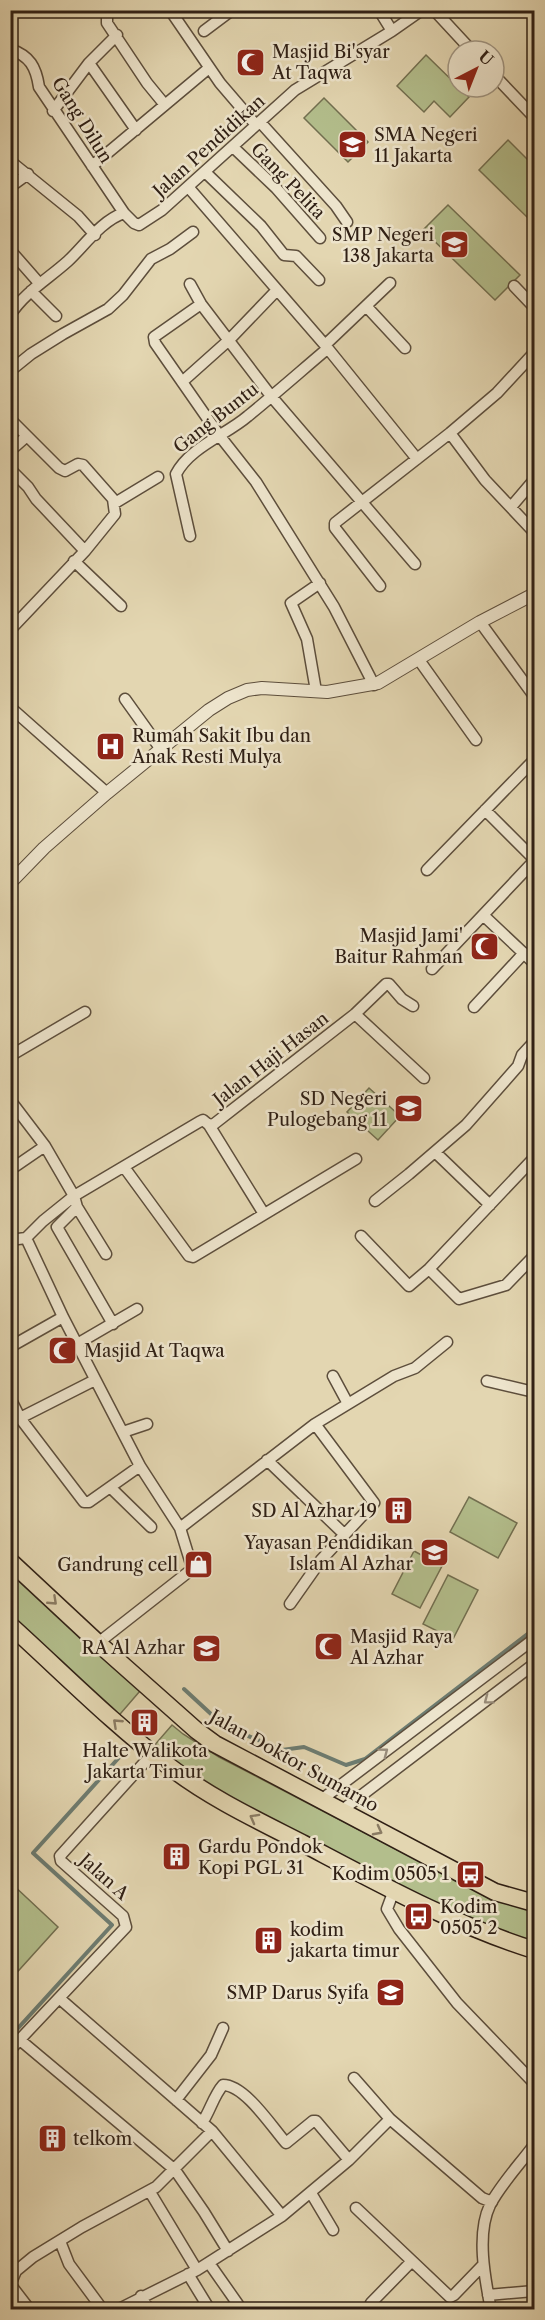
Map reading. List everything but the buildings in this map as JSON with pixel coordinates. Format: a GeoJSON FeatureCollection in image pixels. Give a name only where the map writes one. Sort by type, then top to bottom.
{"type":"FeatureCollection","features":[{"type":"Feature","properties":{"kind":"main road","name":"Jalan Doktor Sumarno"},"geometry":{"type":"LineString","coordinates":[[10,1561],[196,1731],[215,1744],[495,1892],[534,1903]]}},
{"type":"Feature","properties":{"kind":"main road"},"geometry":{"type":"LineString","coordinates":[[10,1625],[172,1769],[248,1815],[394,1890],[481,1932],[534,1950]]}},
{"type":"Feature","properties":{"kind":"street"},"geometry":{"type":"LineString","coordinates":[[170,10],[209,68],[336,206],[347,222]]}},
{"type":"Feature","properties":{"kind":"street"},"geometry":{"type":"LineString","coordinates":[[204,31],[232,10]]}},
{"type":"Feature","properties":{"kind":"street"},"geometry":{"type":"LineString","coordinates":[[379,10],[392,31]]}},
{"type":"Feature","properties":{"kind":"street","name":"Jalan Pendidikan"},"geometry":{"type":"LineString","coordinates":[[136,225],[162,210],[189,188],[295,90],[422,10]]}},
{"type":"Feature","properties":{"kind":"street"},"geometry":{"type":"LineString","coordinates":[[437,11],[462,39]]}},
{"type":"Feature","properties":{"kind":"street"},"geometry":{"type":"LineString","coordinates":[[108,12],[107,23],[147,83],[165,105]]}},
{"type":"Feature","properties":{"kind":"street"},"geometry":{"type":"LineString","coordinates":[[53,111],[89,63],[117,35]]}},
{"type":"Feature","properties":{"kind":"street","name":"Gang Dilun"},"geometry":{"type":"LineString","coordinates":[[10,50],[23,55],[37,71],[39,87],[53,111],[124,213],[136,225]]}},
{"type":"Feature","properties":{"kind":"street"},"geometry":{"type":"LineString","coordinates":[[89,63],[136,130]]}},
{"type":"Feature","properties":{"kind":"street"},"geometry":{"type":"LineString","coordinates":[[92,166],[209,68]]}},
{"type":"Feature","properties":{"kind":"street"},"geometry":{"type":"LineString","coordinates":[[506,88],[534,117]]}},
{"type":"Feature","properties":{"kind":"street","name":"Gang Pelita"},"geometry":{"type":"LineString","coordinates":[[233,147],[276,188],[320,238]]}},
{"type":"Feature","properties":{"kind":"street"},"geometry":{"type":"LineString","coordinates":[[10,161],[78,216],[95,235]]}},
{"type":"Feature","properties":{"kind":"street"},"geometry":{"type":"LineString","coordinates":[[205,172],[261,226],[284,255],[296,256],[319,280]]}},
{"type":"Feature","properties":{"kind":"street"},"geometry":{"type":"LineString","coordinates":[[10,187],[28,174]]}},
{"type":"Feature","properties":{"kind":"street"},"geometry":{"type":"LineString","coordinates":[[189,188],[326,347],[417,459]]}},
{"type":"Feature","properties":{"kind":"street"},"geometry":{"type":"LineString","coordinates":[[10,315],[18,303],[35,287],[68,261],[105,225],[124,213]]}},
{"type":"Feature","properties":{"kind":"street"},"geometry":{"type":"LineString","coordinates":[[10,371],[63,334],[108,309],[128,290],[151,259],[170,249],[193,232]]}},
{"type":"Feature","properties":{"kind":"street"},"geometry":{"type":"LineString","coordinates":[[10,250],[56,316]]}},
{"type":"Feature","properties":{"kind":"street","name":"Gang Buntu"},"geometry":{"type":"LineString","coordinates":[[190,536],[176,474],[190,456],[246,417],[271,396],[326,347],[390,283]]}},
{"type":"Feature","properties":{"kind":"street"},"geometry":{"type":"LineString","coordinates":[[190,284],[201,304],[271,396],[415,564]]}},
{"type":"Feature","properties":{"kind":"street"},"geometry":{"type":"LineString","coordinates":[[514,286],[534,307]]}},
{"type":"Feature","properties":{"kind":"street"},"geometry":{"type":"LineString","coordinates":[[182,382],[229,340],[277,290]]}},
{"type":"Feature","properties":{"kind":"street"},"geometry":{"type":"LineString","coordinates":[[201,304],[154,337],[155,343],[219,435],[256,483],[320,583],[374,685]]}},
{"type":"Feature","properties":{"kind":"street"},"geometry":{"type":"LineString","coordinates":[[366,306],[405,348]]}},
{"type":"Feature","properties":{"kind":"street"},"geometry":{"type":"LineString","coordinates":[[380,586],[334,525],[497,393],[534,352]]}},
{"type":"Feature","properties":{"kind":"street"},"geometry":{"type":"LineString","coordinates":[[10,418],[59,468],[65,471],[78,464],[83,465],[115,503],[115,514],[85,551],[10,630]]}},
{"type":"Feature","properties":{"kind":"street"},"geometry":{"type":"LineString","coordinates":[[450,433],[485,480],[534,532]]}},
{"type":"Feature","properties":{"kind":"street"},"geometry":{"type":"LineString","coordinates":[[10,451],[27,436]]}},
{"type":"Feature","properties":{"kind":"street"},"geometry":{"type":"LineString","coordinates":[[10,469],[85,551]]}},
{"type":"Feature","properties":{"kind":"street"},"geometry":{"type":"LineString","coordinates":[[115,503],[158,477]]}},
{"type":"Feature","properties":{"kind":"street"},"geometry":{"type":"LineString","coordinates":[[511,507],[534,480]]}},
{"type":"Feature","properties":{"kind":"street"},"geometry":{"type":"LineString","coordinates":[[74,561],[121,606]]}},
{"type":"Feature","properties":{"kind":"street"},"geometry":{"type":"LineString","coordinates":[[316,691],[307,639],[291,603],[320,583]]}},
{"type":"Feature","properties":{"kind":"street"},"geometry":{"type":"LineString","coordinates":[[10,883],[44,848],[160,748],[209,710],[237,694],[262,688],[316,691],[347,690],[374,685],[480,622],[534,594]]}},
{"type":"Feature","properties":{"kind":"street"},"geometry":{"type":"LineString","coordinates":[[480,622],[534,696]]}},
{"type":"Feature","properties":{"kind":"street"},"geometry":{"type":"LineString","coordinates":[[419,660],[476,740]]}},
{"type":"Feature","properties":{"kind":"street"},"geometry":{"type":"LineString","coordinates":[[125,699],[160,748]]}},
{"type":"Feature","properties":{"kind":"street"},"geometry":{"type":"LineString","coordinates":[[10,706],[107,793]]}},
{"type":"Feature","properties":{"kind":"street"},"geometry":{"type":"LineString","coordinates":[[427,870],[534,760]]}},
{"type":"Feature","properties":{"kind":"street"},"geometry":{"type":"LineString","coordinates":[[432,969],[534,860],[485,810]]}},
{"type":"Feature","properties":{"kind":"street"},"geometry":{"type":"LineString","coordinates":[[483,915],[534,963]]}},
{"type":"Feature","properties":{"kind":"street"},"geometry":{"type":"LineString","coordinates":[[474,1007],[524,953]]}},
{"type":"Feature","properties":{"kind":"street","name":"Jalan Haji Hasan"},"geometry":{"type":"LineString","coordinates":[[76,1202],[124,1167],[199,1122],[203,1120],[209,1125],[222,1117],[355,1014],[386,984],[389,984],[402,999],[413,1006]]}},
{"type":"Feature","properties":{"kind":"street"},"geometry":{"type":"LineString","coordinates":[[10,1056],[85,1012]]}},
{"type":"Feature","properties":{"kind":"street"},"geometry":{"type":"LineString","coordinates":[[355,1014],[424,1078]]}},
{"type":"Feature","properties":{"kind":"street"},"geometry":{"type":"LineString","coordinates":[[375,1201],[466,1125],[518,1066],[522,1055],[534,1042]]}},
{"type":"Feature","properties":{"kind":"street"},"geometry":{"type":"LineString","coordinates":[[10,1100],[45,1146],[105,1254]]}},
{"type":"Feature","properties":{"kind":"street"},"geometry":{"type":"LineString","coordinates":[[209,1125],[264,1214]]}},
{"type":"Feature","properties":{"kind":"street"},"geometry":{"type":"LineString","coordinates":[[10,1170],[45,1146]]}},
{"type":"Feature","properties":{"kind":"street"},"geometry":{"type":"LineString","coordinates":[[435,1152],[490,1205]]}},
{"type":"Feature","properties":{"kind":"street"},"geometry":{"type":"LineString","coordinates":[[361,1236],[409,1286],[429,1269],[534,1158]]}},
{"type":"Feature","properties":{"kind":"street"},"geometry":{"type":"LineString","coordinates":[[124,1167],[189,1256],[194,1257],[356,1159]]}},
{"type":"Feature","properties":{"kind":"street"},"geometry":{"type":"LineString","coordinates":[[10,1240],[26,1238],[43,1221],[76,1202]]}},
{"type":"Feature","properties":{"kind":"street"},"geometry":{"type":"LineString","coordinates":[[76,1202],[57,1227],[113,1324]]}},
{"type":"Feature","properties":{"kind":"street"},"geometry":{"type":"LineString","coordinates":[[26,1238],[63,1317],[140,1466],[180,1528],[192,1567],[98,1643]]}},
{"type":"Feature","properties":{"kind":"street"},"geometry":{"type":"LineString","coordinates":[[429,1269],[459,1299],[506,1285],[534,1256]]}},
{"type":"Feature","properties":{"kind":"street"},"geometry":{"type":"LineString","coordinates":[[77,1344],[137,1309]]}},
{"type":"Feature","properties":{"kind":"street"},"geometry":{"type":"LineString","coordinates":[[10,1347],[63,1317]]}},
{"type":"Feature","properties":{"kind":"street"},"geometry":{"type":"LineString","coordinates":[[180,1528],[315,1424],[394,1376],[407,1372],[447,1342]]}},
{"type":"Feature","properties":{"kind":"street"},"geometry":{"type":"LineString","coordinates":[[333,1376],[348,1402]]}},
{"type":"Feature","properties":{"kind":"street"},"geometry":{"type":"LineString","coordinates":[[20,1418],[95,1380]]}},
{"type":"Feature","properties":{"kind":"street"},"geometry":{"type":"LineString","coordinates":[[487,1381],[534,1392]]}},
{"type":"Feature","properties":{"kind":"street"},"geometry":{"type":"LineString","coordinates":[[11,1400],[20,1418],[82,1500],[89,1503],[140,1466]]}},
{"type":"Feature","properties":{"kind":"street"},"geometry":{"type":"LineString","coordinates":[[123,1432],[147,1424]]}},
{"type":"Feature","properties":{"kind":"street"},"geometry":{"type":"LineString","coordinates":[[290,1604],[321,1560],[374,1502],[315,1424]]}},
{"type":"Feature","properties":{"kind":"street"},"geometry":{"type":"LineString","coordinates":[[267,1460],[344,1534]]}},
{"type":"Feature","properties":{"kind":"street"},"geometry":{"type":"LineString","coordinates":[[111,1488],[151,1527]]}},
{"type":"Feature","properties":{"kind":"street"},"geometry":{"type":"LineString","coordinates":[[321,1800],[534,1639]]}},
{"type":"Feature","properties":{"kind":"street"},"geometry":{"type":"LineString","coordinates":[[341,1811],[534,1664]]}},
{"type":"Feature","properties":{"kind":"street","name":"Jalan A"},"geometry":{"type":"LineString","coordinates":[[10,2050],[126,1927],[123,1916],[61,1861],[60,1856],[153,1753]]}},
{"type":"Feature","properties":{"kind":"street"},"geometry":{"type":"LineString","coordinates":[[394,1890],[387,1909],[399,1929],[457,2003],[534,2083]]}},
{"type":"Feature","properties":{"kind":"street"},"geometry":{"type":"LineString","coordinates":[[59,1998],[212,2131],[282,2216]]}},
{"type":"Feature","properties":{"kind":"street"},"geometry":{"type":"LineString","coordinates":[[176,2100],[212,2055],[223,2028]]}},
{"type":"Feature","properties":{"kind":"street"},"geometry":{"type":"LineString","coordinates":[[20,2040],[175,2170],[228,2251]]}},
{"type":"Feature","properties":{"kind":"street"},"geometry":{"type":"LineString","coordinates":[[354,2078],[390,2119],[482,2198],[492,2202]]}},
{"type":"Feature","properties":{"kind":"street"},"geometry":{"type":"LineString","coordinates":[[202,2122],[223,2085],[227,2085],[242,2094],[256,2107],[286,2143],[316,2121],[349,2160]]}},
{"type":"Feature","properties":{"kind":"street"},"geometry":{"type":"LineString","coordinates":[[117,2310],[209,2263],[282,2216],[349,2160],[390,2119]]}},
{"type":"Feature","properties":{"kind":"street"},"geometry":{"type":"LineString","coordinates":[[30,2310],[11,2285],[16,2271],[33,2257],[60,2241],[150,2192],[175,2170],[212,2131]]}},
{"type":"Feature","properties":{"kind":"street"},"geometry":{"type":"LineString","coordinates":[[491,2310],[483,2265],[486,2218],[492,2202],[534,2145]]}},
{"type":"Feature","properties":{"kind":"street"},"geometry":{"type":"LineString","coordinates":[[150,2192],[193,2272],[210,2310]]}},
{"type":"Feature","properties":{"kind":"street"},"geometry":{"type":"LineString","coordinates":[[311,2193],[333,2230]]}},
{"type":"Feature","properties":{"kind":"street"},"geometry":{"type":"LineString","coordinates":[[356,2208],[450,2297],[483,2265]]}},
{"type":"Feature","properties":{"kind":"street"},"geometry":{"type":"LineString","coordinates":[[60,2241],[74,2272],[103,2310]]}},
{"type":"Feature","properties":{"kind":"street"},"geometry":{"type":"LineString","coordinates":[[374,2306],[412,2261]]}},
{"type":"Feature","properties":{"kind":"street"},"geometry":{"type":"LineString","coordinates":[[209,2263],[242,2310]]}},
{"type":"Feature","properties":{"kind":"street"},"geometry":{"type":"LineString","coordinates":[[488,2295],[534,2291]]}},
{"type":"Feature","properties":{"kind":"street"},"geometry":{"type":"LineString","coordinates":[[141,2296],[149,2310]]}},
{"type":"Feature","properties":{"kind":"green space"},"geometry":{"type":"Polygon","coordinates":[[[426,55],[446,75],[446,99],[467,99],[450,117],[434,101],[424,112],[397,86],[426,55]]]}},
{"type":"Feature","properties":{"kind":"green space"},"geometry":{"type":"Polygon","coordinates":[[[324,98],[368,142],[348,162],[304,118],[324,98]]]}},
{"type":"Feature","properties":{"kind":"green space"},"geometry":{"type":"Polygon","coordinates":[[[508,140],[534,166],[534,215],[530,220],[479,170],[508,140]]]}},
{"type":"Feature","properties":{"kind":"green space"},"geometry":{"type":"Polygon","coordinates":[[[448,205],[520,275],[495,300],[423,230],[448,205]]]}},
{"type":"Feature","properties":{"kind":"green space"},"geometry":{"type":"Polygon","coordinates":[[[369,1088],[400,1116],[378,1140],[347,1112],[369,1088]]]}},
{"type":"Feature","properties":{"kind":"green space"},"geometry":{"type":"Polygon","coordinates":[[[469,1497],[517,1523],[498,1558],[450,1532],[469,1497]]]}},
{"type":"Feature","properties":{"kind":"green space"},"geometry":{"type":"Polygon","coordinates":[[[414,1551],[442,1566],[420,1608],[392,1594],[414,1551]]]}},
{"type":"Feature","properties":{"kind":"green space"},"geometry":{"type":"Polygon","coordinates":[[[10,1560],[146,1684],[115,1720],[11,1625],[10,1560]]]}},
{"type":"Feature","properties":{"kind":"green space"},"geometry":{"type":"Polygon","coordinates":[[[448,1575],[478,1590],[453,1639],[423,1624],[448,1575]]]}},
{"type":"Feature","properties":{"kind":"green space"},"geometry":{"type":"Polygon","coordinates":[[[172,1725],[219,1757],[438,1871],[534,1903],[534,1950],[290,1837],[152,1748],[172,1725]]]}},
{"type":"Feature","properties":{"kind":"green space"},"geometry":{"type":"Polygon","coordinates":[[[11,1883],[58,1927],[10,1979],[11,1883]]]}},
{"type":"Feature","properties":{"kind":"waterway"},"geometry":{"type":"LineString","coordinates":[[184,1689],[224,1726],[282,1750],[304,1747],[346,1765],[365,1759],[534,1629]]}},
{"type":"Feature","properties":{"kind":"waterway"},"geometry":{"type":"LineString","coordinates":[[10,2037],[112,1925],[33,1853],[124,1752]]}},
{"type":"Feature","properties":{"kind":"place","name":"Masjid Bi'syar At Taqwa"},"geometry":{"type":"Point","coordinates":[251,62]}},
{"type":"Feature","properties":{"kind":"place","name":"SMA Negeri 11 Jakarta"},"geometry":{"type":"Point","coordinates":[353,145]}},
{"type":"Feature","properties":{"kind":"place","name":"SMP Negeri 138 Jakarta"},"geometry":{"type":"Point","coordinates":[455,245]}},
{"type":"Feature","properties":{"kind":"place","name":"Rumah Sakit Ibu dan Anak Resti Mulya"},"geometry":{"type":"Point","coordinates":[111,746]}},
{"type":"Feature","properties":{"kind":"place","name":"Masjid Jami' Baitur Rahman"},"geometry":{"type":"Point","coordinates":[484,946]}},
{"type":"Feature","properties":{"kind":"place","name":"SD Negeri Pulogebang 11"},"geometry":{"type":"Point","coordinates":[408,1109]}},
{"type":"Feature","properties":{"kind":"place","name":"Masjid At Taqwa"},"geometry":{"type":"Point","coordinates":[63,1351]}},
{"type":"Feature","properties":{"kind":"place","name":"SD Al Azhar 19"},"geometry":{"type":"Point","coordinates":[398,1511]}},
{"type":"Feature","properties":{"kind":"place","name":"Yayasan Pendidikan Islam Al Azhar"},"geometry":{"type":"Point","coordinates":[434,1553]}},
{"type":"Feature","properties":{"kind":"place","name":"Gandrung cell"},"geometry":{"type":"Point","coordinates":[199,1565]}},
{"type":"Feature","properties":{"kind":"place","name":"Masjid Raya Al Azhar"},"geometry":{"type":"Point","coordinates":[329,1647]}},
{"type":"Feature","properties":{"kind":"place","name":"RA Al Azhar"},"geometry":{"type":"Point","coordinates":[206,1648]}},
{"type":"Feature","properties":{"kind":"place","name":"Halte Walikota Jakarta Timur"},"geometry":{"type":"Point","coordinates":[145,1722]}},
{"type":"Feature","properties":{"kind":"place","name":"Gardu Pondok Kopi PGL 31"},"geometry":{"type":"Point","coordinates":[177,1857]}},
{"type":"Feature","properties":{"kind":"place","name":"Kodim 0505 1"},"geometry":{"type":"Point","coordinates":[470,1874]}},
{"type":"Feature","properties":{"kind":"place","name":"Kodim 0505 2"},"geometry":{"type":"Point","coordinates":[419,1917]}},
{"type":"Feature","properties":{"kind":"place","name":"kodim jakarta timur"},"geometry":{"type":"Point","coordinates":[269,1940]}},
{"type":"Feature","properties":{"kind":"place","name":"SMP Darus Syifa"},"geometry":{"type":"Point","coordinates":[390,1993]}},
{"type":"Feature","properties":{"kind":"place","name":"telkom"},"geometry":{"type":"Point","coordinates":[52,2139]}}]}
